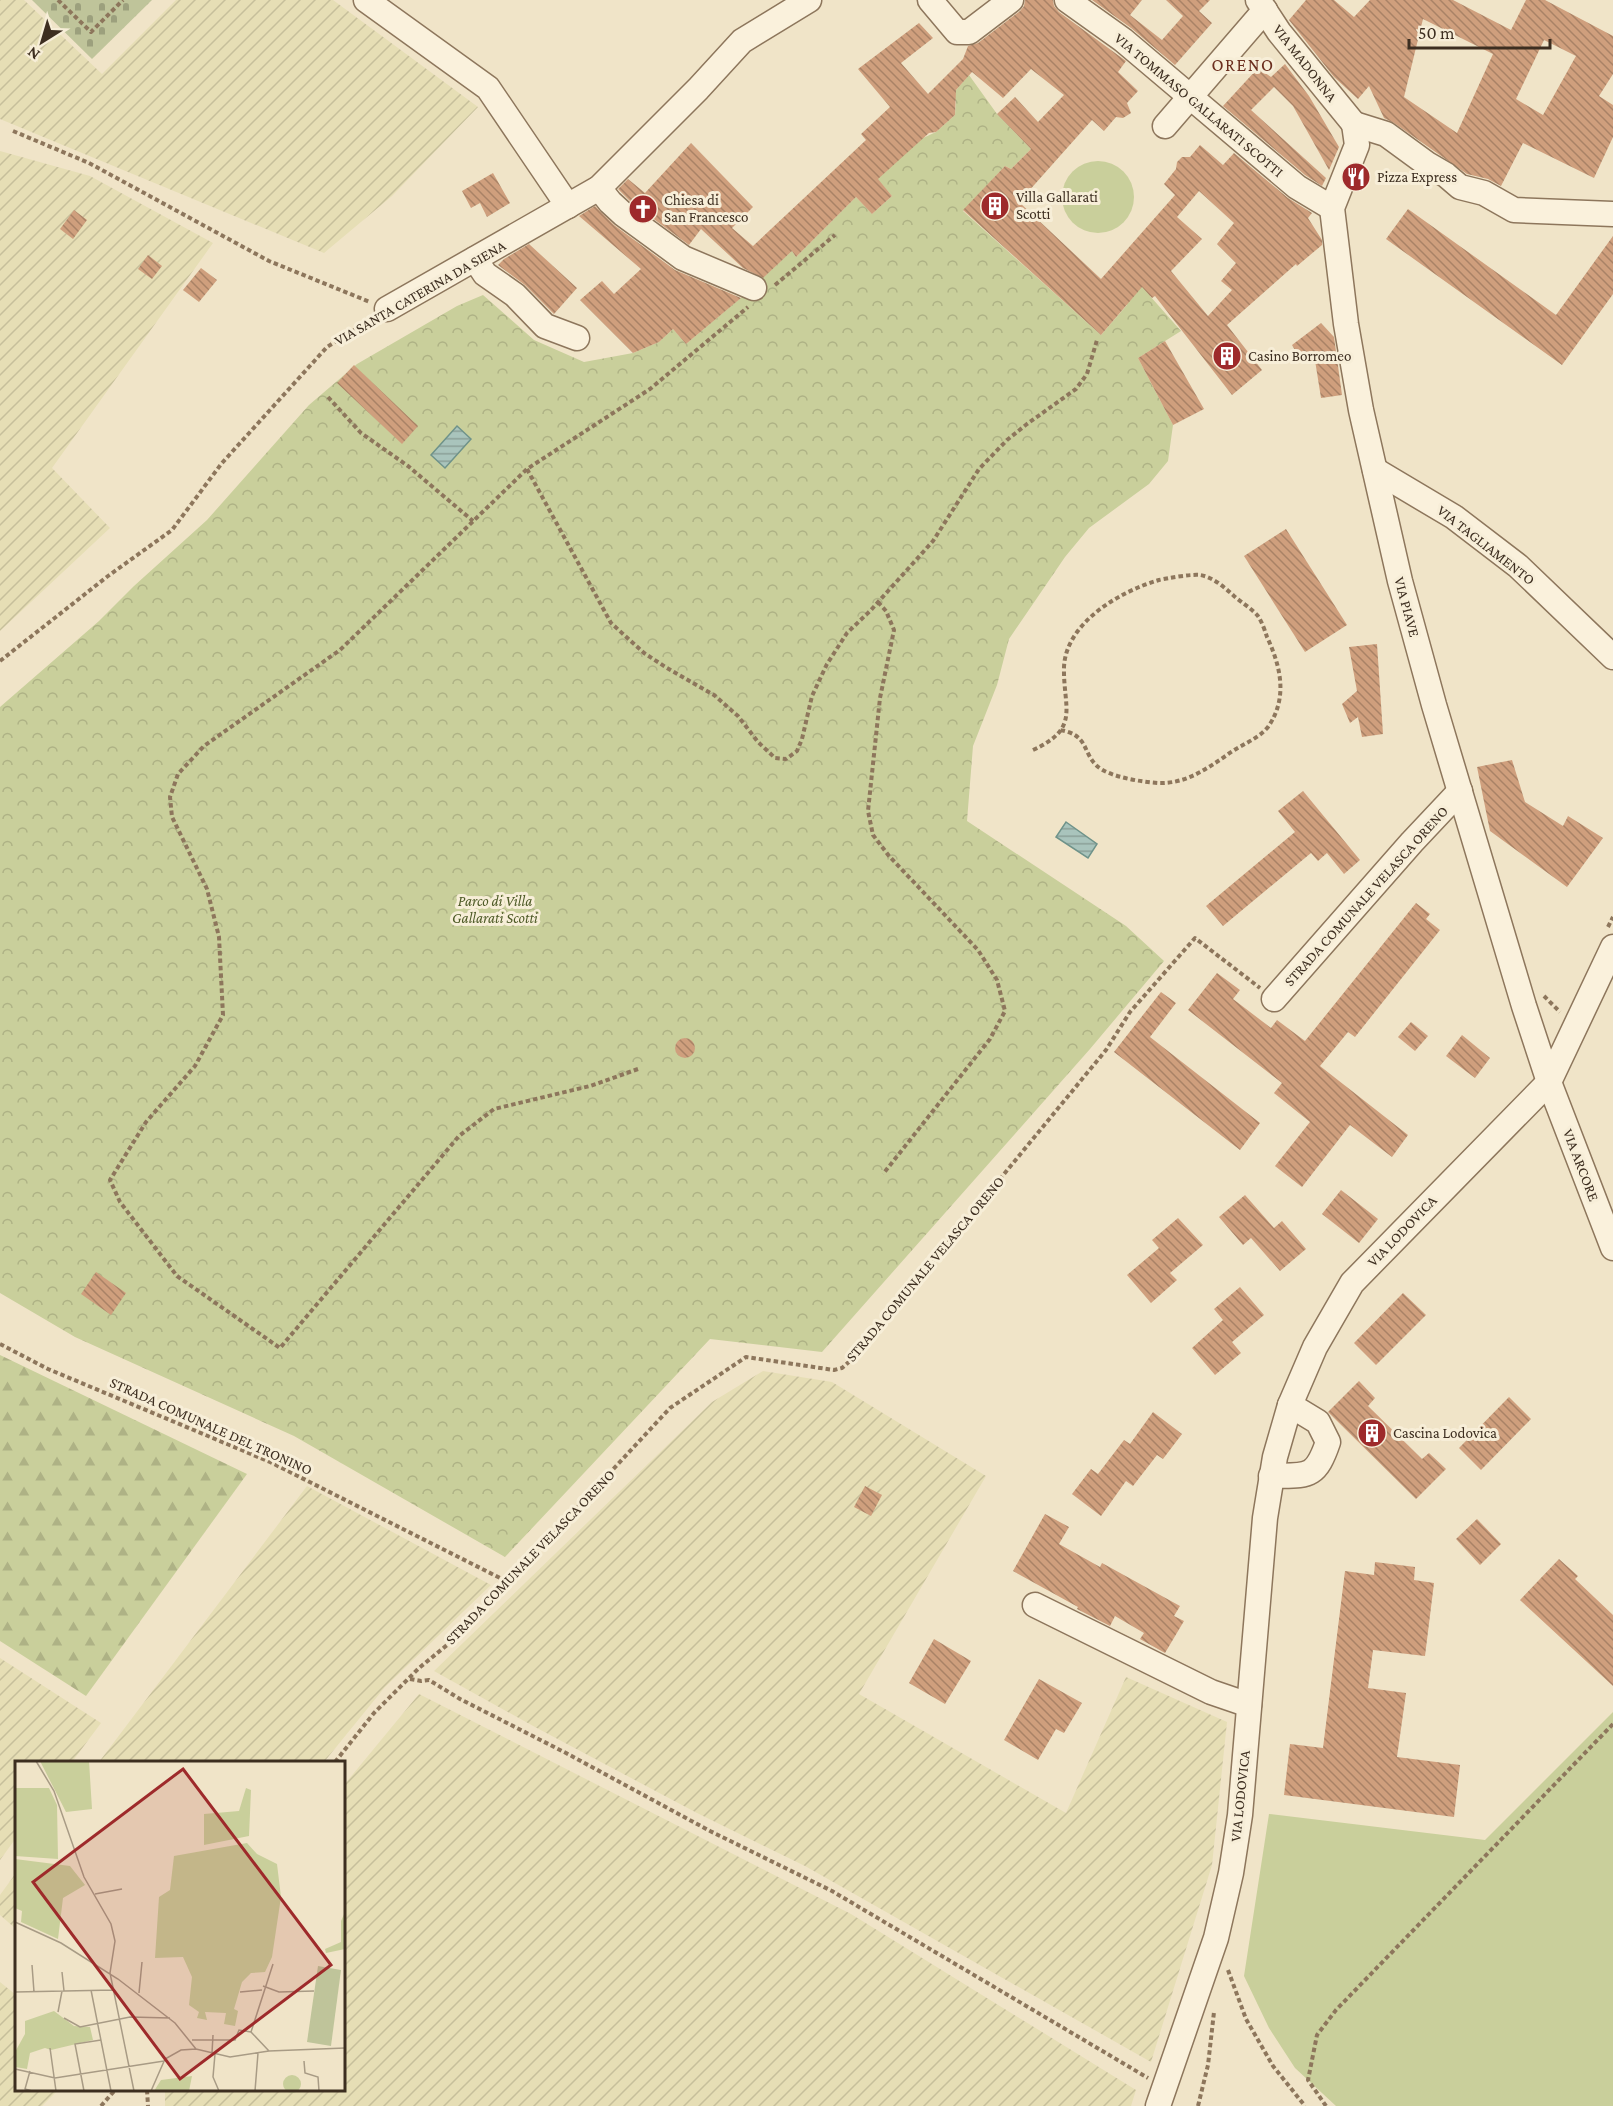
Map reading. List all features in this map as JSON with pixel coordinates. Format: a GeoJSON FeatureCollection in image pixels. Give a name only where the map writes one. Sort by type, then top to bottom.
{"type":"FeatureCollection","features":[{"type":"Feature","properties":{"kind":"street"},"geometry":{"type":"LineString","coordinates":[[366,0],[488,88],[568,206]]}},
{"type":"Feature","properties":{"kind":"street","name":"VIA SANTA CATERINA DA SIENA"},"geometry":{"type":"LineString","coordinates":[[387,309],[599,188],[698,89],[742,41],[809,0]]}},
{"type":"Feature","properties":{"kind":"street"},"geometry":{"type":"LineString","coordinates":[[930,0],[957,32],[969,32],[1011,0]]}},
{"type":"Feature","properties":{"kind":"street","name":"VIA TOMMASO GALLARATI SCOTTI"},"geometry":{"type":"LineString","coordinates":[[1081,4],[1297,187],[1332,208]]}},
{"type":"Feature","properties":{"kind":"street"},"geometry":{"type":"LineString","coordinates":[[1165,126],[1261,5]]}},
{"type":"Feature","properties":{"kind":"street","name":"VIA MADONNA"},"geometry":{"type":"LineString","coordinates":[[1261,5],[1279,32],[1354,124]]}},
{"type":"Feature","properties":{"kind":"street"},"geometry":{"type":"LineString","coordinates":[[1354,124],[1386,134],[1427,164],[1446,174],[1460,187],[1484,193],[1514,210],[1613,214]]}},
{"type":"Feature","properties":{"kind":"street","name":"VIA PIAVE"},"geometry":{"type":"LineString","coordinates":[[1354,124],[1357,145],[1332,208],[1346,324],[1360,410],[1400,581],[1460,791],[1549,1082]]}},
{"type":"Feature","properties":{"kind":"street"},"geometry":{"type":"LineString","coordinates":[[599,188],[623,214],[683,258],[761,292]]}},
{"type":"Feature","properties":{"kind":"street"},"geometry":{"type":"LineString","coordinates":[[476,260],[486,274],[515,296],[545,326],[577,339]]}},
{"type":"Feature","properties":{"kind":"street","name":"VIA TAGLIAMENTO"},"geometry":{"type":"LineString","coordinates":[[1375,470],[1454,517],[1518,566],[1613,657]]}},
{"type":"Feature","properties":{"kind":"street","name":"STRADA COMUNALE VELASCA ORENO"},"geometry":{"type":"LineString","coordinates":[[1274,999],[1460,791]]}},
{"type":"Feature","properties":{"kind":"street","name":"VIA LODOVICA"},"geometry":{"type":"LineString","coordinates":[[1161,2096],[1216,1938],[1229,1884],[1239,1815],[1265,1518],[1271,1476],[1285,1417],[1315,1347],[1352,1283],[1549,1082],[1610,948]]}},
{"type":"Feature","properties":{"kind":"street","name":"VIA ARCORE"},"geometry":{"type":"LineString","coordinates":[[1549,1082],[1613,1248]]}},
{"type":"Feature","properties":{"kind":"street"},"geometry":{"type":"LineString","coordinates":[[1271,1476],[1306,1475],[1321,1462],[1328,1442],[1318,1422],[1290,1405]]}},
{"type":"Feature","properties":{"kind":"street"},"geometry":{"type":"LineString","coordinates":[[1035,1605],[1211,1692],[1249,1705]]}},
{"type":"Feature","properties":{"kind":"path"},"geometry":{"type":"LineString","coordinates":[[58,0],[91,32],[123,0]]}},
{"type":"Feature","properties":{"kind":"path"},"geometry":{"type":"LineString","coordinates":[[13,131],[89,163],[269,261],[387,309]]}},
{"type":"Feature","properties":{"kind":"path"},"geometry":{"type":"LineString","coordinates":[[638,1069],[590,1086],[494,1109],[459,1136],[280,1348],[177,1276],[120,1202],[110,1180],[146,1122],[195,1066],[223,1014],[219,937],[207,889],[172,817],[170,797],[178,774],[204,746],[340,650],[527,469],[650,389],[761,292],[836,235]]}},
{"type":"Feature","properties":{"kind":"path","name":"VIA SANTA CATERINA DA SIENA"},"geometry":{"type":"LineString","coordinates":[[0,661],[98,584],[172,530],[222,463],[327,347],[387,309]]}},
{"type":"Feature","properties":{"kind":"path"},"geometry":{"type":"LineString","coordinates":[[527,469],[611,623],[645,653],[674,673],[714,695],[738,716],[758,742],[775,758],[786,759],[797,751],[812,696],[827,664],[847,633],[933,541],[979,469],[1027,424],[1076,389],[1087,374],[1097,340]]}},
{"type":"Feature","properties":{"kind":"path"},"geometry":{"type":"LineString","coordinates":[[328,397],[361,433],[408,466],[473,521]]}},
{"type":"Feature","properties":{"kind":"path"},"geometry":{"type":"LineString","coordinates":[[1033,750],[1050,742],[1068,715],[1064,665],[1072,640],[1088,620],[1112,600],[1160,580],[1199,575],[1219,583],[1258,616],[1277,658],[1282,682],[1279,706],[1267,727],[1254,740],[1187,780],[1158,783],[1117,776],[1097,766],[1083,743],[1071,732],[1060,730]]}},
{"type":"Feature","properties":{"kind":"path"},"geometry":{"type":"LineString","coordinates":[[878,602],[886,611],[894,630],[880,698],[868,811],[873,835],[889,856],[978,950],[997,980],[1005,1011],[990,1039],[883,1174]]}},
{"type":"Feature","properties":{"kind":"path"},"geometry":{"type":"LineString","coordinates":[[1610,948],[1613,917]]}},
{"type":"Feature","properties":{"kind":"path","name":"STRADA COMUNALE VELASCA ORENO"},"geometry":{"type":"LineString","coordinates":[[336,1761],[374,1713],[409,1678],[458,1636],[670,1408],[746,1357],[834,1370],[842,1368],[852,1359],[1106,1050],[1130,1012],[1195,938],[1274,999]]}},
{"type":"Feature","properties":{"kind":"path"},"geometry":{"type":"LineString","coordinates":[[1540,993],[1564,1015]]}},
{"type":"Feature","properties":{"kind":"path","name":"STRADA COMUNALE DEL TRONINO"},"geometry":{"type":"LineString","coordinates":[[0,1344],[48,1369],[270,1462],[508,1582]]}},
{"type":"Feature","properties":{"kind":"path"},"geometry":{"type":"LineString","coordinates":[[409,1678],[429,1680],[460,1699],[710,1831],[832,1891],[1129,2068],[1161,2096]]}},
{"type":"Feature","properties":{"kind":"path"},"geometry":{"type":"LineString","coordinates":[[1326,2106],[1308,2080],[1317,2035],[1323,2027],[1336,2010],[1613,1724]]}},
{"type":"Feature","properties":{"kind":"path"},"geometry":{"type":"LineString","coordinates":[[1223,1974],[1226,1964],[1246,2019],[1273,2066],[1305,2106]]}},
{"type":"Feature","properties":{"kind":"path"},"geometry":{"type":"LineString","coordinates":[[1198,2106],[1208,2065],[1215,2008]]}},
{"type":"Feature","properties":{"kind":"path"},"geometry":{"type":"LineString","coordinates":[[101,2106],[114,2091]]}},
{"type":"Feature","properties":{"kind":"path"},"geometry":{"type":"LineString","coordinates":[[147,2091],[148,2106]]}},
{"type":"Feature","properties":{"kind":"shaded area"},"geometry":{"type":"Polygon","coordinates":[[[0,0],[24,0],[102,74],[176,0],[333,0],[478,107],[392,196],[324,253],[0,119],[0,0]]]}},
{"type":"Feature","properties":{"kind":"shaded area"},"geometry":{"type":"Polygon","coordinates":[[[0,151],[90,176],[213,243],[52,468],[110,528],[0,631],[0,151]]]}},
{"type":"Feature","properties":{"kind":"shaded area"},"geometry":{"type":"Polygon","coordinates":[[[763,1371],[832,1382],[986,1476],[859,1694],[1066,1813],[1126,1677],[1227,1722],[1212,1865],[1151,2062],[805,1866],[697,1813],[434,1671],[712,1402],[763,1371]]]}},
{"type":"Feature","properties":{"kind":"shaded area"},"geometry":{"type":"Polygon","coordinates":[[[307,1486],[491,1585],[385,1687],[325,1761],[100,1761],[307,1486]]]}},
{"type":"Feature","properties":{"kind":"shaded area"},"geometry":{"type":"Polygon","coordinates":[[[0,1658],[101,1723],[73,1761],[15,1761],[15,1839],[0,1860],[0,1658]]]}},
{"type":"Feature","properties":{"kind":"shaded area"},"geometry":{"type":"Polygon","coordinates":[[[419,1694],[851,1914],[1136,2090],[1131,2106],[165,2106],[165,2091],[345,2091],[345,1784],[419,1694]]]}},
{"type":"Feature","properties":{"kind":"shaded area"},"geometry":{"type":"Polygon","coordinates":[[[15,1874],[15,1928],[0,1915],[0,1895],[15,1874]]]}},
{"type":"Feature","properties":{"kind":"shaded area"},"geometry":{"type":"Polygon","coordinates":[[[0,1982],[15,1994],[15,2091],[57,2091],[42,2106],[0,2106],[0,1982]]]}},
{"type":"Feature","properties":{"kind":"green space"},"geometry":{"type":"Polygon","coordinates":[[[32,0],[152,0],[92,59],[32,0]]]}},
{"type":"Feature","properties":{"kind":"green space","name":"Parco di Villa Gallarati Scotti"},"geometry":{"type":"Polygon","coordinates":[[[969,75],[997,114],[1031,149],[1011,169],[1005,166],[963,211],[1101,335],[1127,305],[1106,284],[1123,265],[1152,291],[1150,296],[1181,331],[1138,358],[1173,425],[1168,461],[1149,484],[1089,528],[1065,557],[1009,639],[997,685],[973,746],[967,821],[1126,926],[1164,961],[1090,1049],[822,1352],[710,1339],[505,1557],[294,1436],[75,1337],[0,1293],[0,707],[99,621],[207,520],[309,405],[357,364],[457,306],[483,295],[534,340],[584,362],[633,353],[659,342],[673,329],[686,344],[792,251],[796,257],[856,197],[872,214],[892,196],[865,165],[936,132],[955,115],[956,101],[950,97],[969,75]]]}},
{"type":"Feature","properties":{"kind":"green space"},"geometry":{"type":"Polygon","coordinates":[[[1105,161],[1124,171],[1132,183],[1134,197],[1132,211],[1124,223],[1112,231],[1091,233],[1072,223],[1064,211],[1062,190],[1072,171],[1084,163],[1105,161]]]}},
{"type":"Feature","properties":{"kind":"green space"},"geometry":{"type":"Polygon","coordinates":[[[0,1355],[247,1474],[86,1696],[0,1641],[0,1355]]]}},
{"type":"Feature","properties":{"kind":"green space"},"geometry":{"type":"Polygon","coordinates":[[[1613,1712],[1613,2106],[1336,2106],[1295,2068],[1269,2028],[1244,1976],[1269,1814],[1485,1840],[1613,1712]]]}},
{"type":"Feature","properties":{"kind":"water"},"geometry":{"type":"Polygon","coordinates":[[[457,426],[471,439],[445,468],[431,455],[457,426]]]}},
{"type":"Feature","properties":{"kind":"water"},"geometry":{"type":"Polygon","coordinates":[[[1066,822],[1097,844],[1088,858],[1056,837],[1066,822]]]}},
{"type":"Feature","properties":{"kind":"building"},"geometry":{"type":"Polygon","coordinates":[[[1025,0],[1053,0],[1059,12],[1126,61],[1118,72],[1138,91],[1127,103],[1131,113],[1123,118],[1116,117],[1104,131],[1092,120],[1019,202],[1101,279],[1175,195],[1164,184],[1176,169],[1177,162],[1182,157],[1190,157],[1200,145],[1223,165],[1234,153],[1288,198],[1312,213],[1308,218],[1322,240],[1322,245],[1297,266],[1296,264],[1227,325],[1262,370],[1232,395],[1155,296],[1152,298],[1142,287],[1101,335],[963,210],[1005,166],[1011,169],[1031,149],[997,114],[1015,97],[1038,122],[1064,95],[1031,69],[1003,98],[972,72],[956,90],[955,115],[936,132],[929,133],[878,179],[892,196],[872,214],[856,197],[796,257],[792,251],[763,278],[743,268],[701,229],[689,245],[632,203],[618,189],[628,179],[645,193],[691,143],[753,207],[732,228],[753,246],[866,140],[861,134],[890,107],[858,69],[919,23],[933,38],[901,63],[928,94],[963,59],[968,46],[978,43],[1024,6],[1025,0]],[[1199,191],[1177,217],[1202,239],[1171,271],[1208,316],[1232,290],[1221,281],[1236,263],[1217,244],[1234,223],[1199,191]]]}},
{"type":"Feature","properties":{"kind":"building"},"geometry":{"type":"Polygon","coordinates":[[[1092,0],[1142,0],[1130,15],[1162,40],[1183,16],[1166,0],[1210,0],[1199,11],[1212,23],[1175,65],[1131,28],[1092,0]]]}},
{"type":"Feature","properties":{"kind":"building"},"geometry":{"type":"Polygon","coordinates":[[[1306,0],[1334,0],[1354,17],[1370,0],[1453,0],[1511,30],[1526,0],[1545,0],[1613,36],[1613,74],[1599,96],[1613,105],[1613,137],[1594,178],[1523,143],[1501,186],[1488,179],[1467,174],[1384,118],[1369,86],[1358,99],[1334,77],[1289,20],[1306,0]],[[1423,19],[1404,97],[1457,133],[1493,54],[1423,19]],[[1544,40],[1516,99],[1543,115],[1576,56],[1544,40]]]}},
{"type":"Feature","properties":{"kind":"building"},"geometry":{"type":"Polygon","coordinates":[[[1285,64],[1309,96],[1339,147],[1329,170],[1293,106],[1274,87],[1251,110],[1326,178],[1322,186],[1305,175],[1223,106],[1258,68],[1271,77],[1285,64]]]}},
{"type":"Feature","properties":{"kind":"building"},"geometry":{"type":"Polygon","coordinates":[[[493,173],[510,203],[487,217],[480,203],[471,208],[462,191],[493,173]]]}},
{"type":"Feature","properties":{"kind":"building"},"geometry":{"type":"Polygon","coordinates":[[[595,206],[614,225],[675,270],[741,298],[686,344],[673,329],[659,342],[633,353],[580,300],[602,281],[614,294],[641,269],[579,216],[595,206]]]}},
{"type":"Feature","properties":{"kind":"building"},"geometry":{"type":"Polygon","coordinates":[[[1408,209],[1556,315],[1613,236],[1613,294],[1562,365],[1386,239],[1408,209]]]}},
{"type":"Feature","properties":{"kind":"building"},"geometry":{"type":"Polygon","coordinates":[[[74,210],[87,220],[73,239],[60,229],[74,210]]]}},
{"type":"Feature","properties":{"kind":"building"},"geometry":{"type":"Polygon","coordinates":[[[529,244],[577,288],[554,314],[525,285],[498,265],[529,244]]]}},
{"type":"Feature","properties":{"kind":"building"},"geometry":{"type":"Polygon","coordinates":[[[148,255],[162,266],[152,279],[138,269],[148,255]]]}},
{"type":"Feature","properties":{"kind":"building"},"geometry":{"type":"Polygon","coordinates":[[[201,268],[217,280],[199,302],[183,290],[201,268]]]}},
{"type":"Feature","properties":{"kind":"building"},"geometry":{"type":"Polygon","coordinates":[[[1321,323],[1334,337],[1342,395],[1321,398],[1314,354],[1301,361],[1292,345],[1321,323]]]}},
{"type":"Feature","properties":{"kind":"building"},"geometry":{"type":"Polygon","coordinates":[[[1165,341],[1204,409],[1173,425],[1138,358],[1165,341]]]}},
{"type":"Feature","properties":{"kind":"building"},"geometry":{"type":"Polygon","coordinates":[[[354,365],[418,426],[402,444],[337,383],[354,365]]]}},
{"type":"Feature","properties":{"kind":"building"},"geometry":{"type":"Polygon","coordinates":[[[1286,529],[1347,625],[1305,652],[1244,556],[1286,529]]]}},
{"type":"Feature","properties":{"kind":"building"},"geometry":{"type":"Polygon","coordinates":[[[1377,644],[1383,734],[1362,737],[1358,717],[1350,723],[1342,704],[1357,691],[1349,647],[1377,644]]]}},
{"type":"Feature","properties":{"kind":"building"},"geometry":{"type":"Polygon","coordinates":[[[1512,760],[1525,802],[1563,826],[1568,816],[1603,838],[1567,887],[1490,831],[1477,767],[1512,760]]]}},
{"type":"Feature","properties":{"kind":"building"},"geometry":{"type":"Polygon","coordinates":[[[1303,791],[1360,860],[1344,874],[1327,853],[1318,861],[1311,853],[1223,926],[1206,906],[1295,832],[1278,811],[1303,791]]]}},
{"type":"Feature","properties":{"kind":"building"},"geometry":{"type":"Polygon","coordinates":[[[1416,903],[1430,914],[1426,919],[1440,930],[1355,1037],[1348,1032],[1320,1066],[1408,1135],[1392,1157],[1350,1125],[1302,1187],[1275,1166],[1310,1122],[1274,1093],[1282,1083],[1188,1010],[1217,973],[1240,990],[1233,999],[1271,1028],[1277,1020],[1305,1041],[1416,903]]]}},
{"type":"Feature","properties":{"kind":"building"},"geometry":{"type":"Polygon","coordinates":[[[1161,992],[1176,1003],[1150,1037],[1260,1123],[1240,1150],[1114,1052],[1161,992]]]}},
{"type":"Feature","properties":{"kind":"building"},"geometry":{"type":"Polygon","coordinates":[[[1411,1022],[1428,1036],[1415,1051],[1398,1037],[1411,1022]]]}},
{"type":"Feature","properties":{"kind":"building"},"geometry":{"type":"Polygon","coordinates":[[[1462,1035],[1490,1058],[1475,1078],[1446,1056],[1462,1035]]]}},
{"type":"Feature","properties":{"kind":"building"},"geometry":{"type":"Polygon","coordinates":[[[681,1038],[689,1038],[695,1044],[695,1052],[689,1058],[681,1058],[675,1052],[675,1044],[681,1038]]]}},
{"type":"Feature","properties":{"kind":"building"},"geometry":{"type":"Polygon","coordinates":[[[1341,1190],[1378,1219],[1359,1243],[1322,1214],[1341,1190]]]}},
{"type":"Feature","properties":{"kind":"building"},"geometry":{"type":"Polygon","coordinates":[[[1245,1195],[1274,1228],[1282,1221],[1306,1249],[1280,1271],[1251,1238],[1243,1245],[1219,1217],[1245,1195]]]}},
{"type":"Feature","properties":{"kind":"building"},"geometry":{"type":"Polygon","coordinates":[[[1178,1218],[1203,1245],[1170,1273],[1177,1280],[1151,1303],[1127,1275],[1159,1248],[1152,1240],[1178,1218]]]}},
{"type":"Feature","properties":{"kind":"building"},"geometry":{"type":"Polygon","coordinates":[[[96,1272],[126,1293],[111,1315],[81,1294],[96,1272]]]}},
{"type":"Feature","properties":{"kind":"building"},"geometry":{"type":"Polygon","coordinates":[[[1240,1287],[1264,1315],[1232,1342],[1241,1353],[1215,1375],[1192,1348],[1223,1320],[1214,1309],[1240,1287]]]}},
{"type":"Feature","properties":{"kind":"building"},"geometry":{"type":"Polygon","coordinates":[[[1403,1293],[1426,1315],[1376,1365],[1354,1343],[1403,1293]]]}},
{"type":"Feature","properties":{"kind":"building","name":"Cascina Lodovica"},"geometry":{"type":"Polygon","coordinates":[[[1359,1381],[1375,1398],[1368,1406],[1422,1459],[1429,1453],[1446,1469],[1416,1499],[1328,1412],[1359,1381]]]}},
{"type":"Feature","properties":{"kind":"building"},"geometry":{"type":"Polygon","coordinates":[[[1509,1397],[1531,1419],[1481,1470],[1459,1448],[1509,1397]]]}},
{"type":"Feature","properties":{"kind":"building"},"geometry":{"type":"Polygon","coordinates":[[[1153,1412],[1182,1434],[1163,1459],[1157,1455],[1133,1486],[1126,1481],[1101,1516],[1072,1494],[1091,1469],[1098,1474],[1124,1440],[1130,1444],[1153,1412]]]}},
{"type":"Feature","properties":{"kind":"building"},"geometry":{"type":"Polygon","coordinates":[[[865,1486],[882,1495],[871,1516],[854,1507],[865,1486]]]}},
{"type":"Feature","properties":{"kind":"building"},"geometry":{"type":"Polygon","coordinates":[[[1045,1514],[1069,1527],[1059,1544],[1100,1567],[1102,1563],[1180,1606],[1174,1616],[1184,1621],[1165,1653],[1140,1639],[1144,1633],[1115,1616],[1110,1626],[1013,1571],[1045,1514]]]}},
{"type":"Feature","properties":{"kind":"building"},"geometry":{"type":"Polygon","coordinates":[[[1477,1519],[1501,1544],[1480,1565],[1456,1539],[1477,1519]]]}},
{"type":"Feature","properties":{"kind":"building"},"geometry":{"type":"Polygon","coordinates":[[[1559,1559],[1578,1576],[1575,1579],[1613,1615],[1613,1686],[1520,1600],[1559,1559]]]}},
{"type":"Feature","properties":{"kind":"building"},"geometry":{"type":"Polygon","coordinates":[[[1375,1562],[1415,1567],[1414,1580],[1434,1583],[1425,1656],[1373,1650],[1368,1688],[1406,1693],[1397,1757],[1460,1765],[1454,1817],[1284,1795],[1290,1744],[1323,1748],[1345,1571],[1374,1575],[1375,1562]]]}},
{"type":"Feature","properties":{"kind":"building"},"geometry":{"type":"Polygon","coordinates":[[[934,1639],[971,1661],[945,1704],[909,1683],[934,1639]]]}},
{"type":"Feature","properties":{"kind":"building"},"geometry":{"type":"Polygon","coordinates":[[[1039,1679],[1082,1703],[1064,1733],[1056,1729],[1038,1760],[1004,1740],[1039,1679]]]}},
{"type":"Feature","properties":{"kind":"place","name":"Pizza Express"},"geometry":{"type":"Point","coordinates":[1356,177]}},
{"type":"Feature","properties":{"kind":"place","name":"Villa Gallarati Scotti"},"geometry":{"type":"Point","coordinates":[995,206]}},
{"type":"Feature","properties":{"kind":"place","name":"Chiesa di San Francesco"},"geometry":{"type":"Point","coordinates":[643,209]}},
{"type":"Feature","properties":{"kind":"place","name":"Casino Borromeo"},"geometry":{"type":"Point","coordinates":[1227,356]}},
{"type":"Feature","properties":{"kind":"place","name":"Cascina Lodovica"},"geometry":{"type":"Point","coordinates":[1372,1433]}},
{"type":"Feature","properties":{"kind":"district","name":"ORENO"},"geometry":{"type":"Point","coordinates":[1243,65]}}]}
